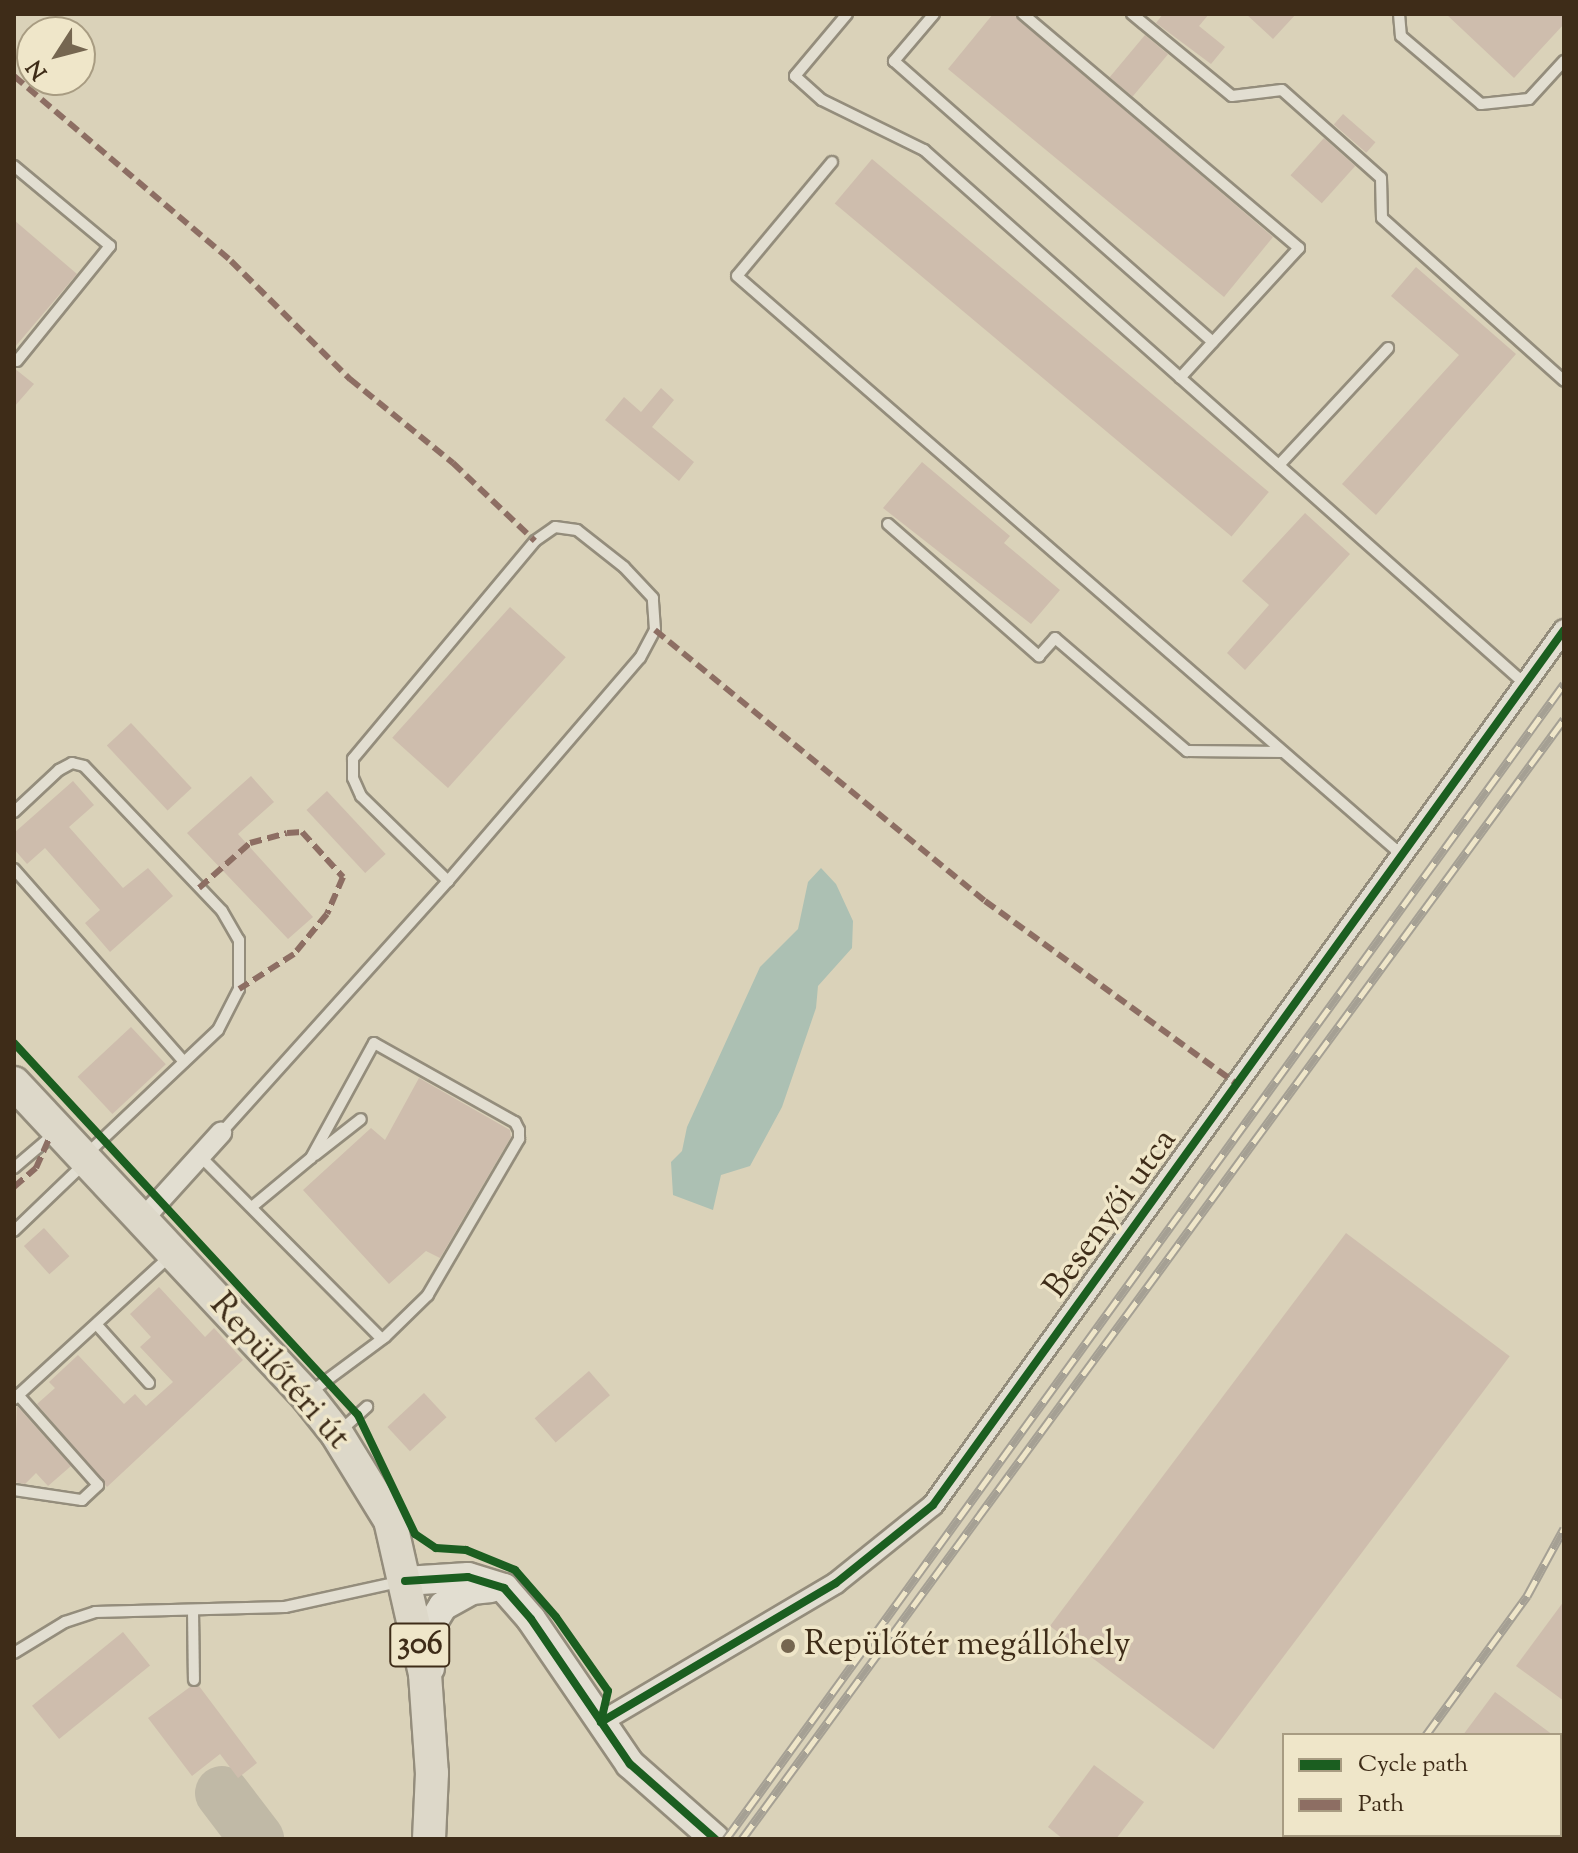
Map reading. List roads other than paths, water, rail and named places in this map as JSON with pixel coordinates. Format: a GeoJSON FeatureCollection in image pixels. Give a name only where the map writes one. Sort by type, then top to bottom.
{"type":"FeatureCollection","features":[{"type":"Feature","properties":{"kind":"main road","name":"Repülőtéri út"},"geometry":{"type":"LineString","coordinates":[[14,1083],[307,1396],[337,1434],[390,1520],[405,1581]]}},
{"type":"Feature","properties":{"kind":"main road","name":"306"},"geometry":{"type":"LineString","coordinates":[[405,1581],[429,1710],[429,1839]]}},
{"type":"Feature","properties":{"kind":"street","name":"Besenyői utca"},"geometry":{"type":"LineString","coordinates":[[601,1722],[836,1583],[933,1505],[1564,630]]}},
{"type":"Feature","properties":{"kind":"street"},"geometry":{"type":"LineString","coordinates":[[142,1220],[221,1133]]}},
{"type":"Feature","properties":{"kind":"street"},"geometry":{"type":"LineString","coordinates":[[405,1581],[468,1577],[504,1588],[531,1619],[642,1778],[715,1839]]}},
{"type":"Feature","properties":{"kind":"street"},"geometry":{"type":"LineString","coordinates":[[429,1710],[436,1614],[472,1590],[504,1588]]}},
{"type":"Feature","properties":{"kind":"lane"},"geometry":{"type":"LineString","coordinates":[[847,14],[795,76],[822,100],[924,150],[1525,684]]}},
{"type":"Feature","properties":{"kind":"lane"},"geometry":{"type":"LineString","coordinates":[[934,14],[894,61],[1213,342]]}},
{"type":"Feature","properties":{"kind":"lane"},"geometry":{"type":"LineString","coordinates":[[1023,14],[1299,248],[1180,378]]}},
{"type":"Feature","properties":{"kind":"lane"},"geometry":{"type":"LineString","coordinates":[[1132,14],[1232,96],[1282,90],[1381,178],[1382,218],[1564,381]]}},
{"type":"Feature","properties":{"kind":"lane"},"geometry":{"type":"LineString","coordinates":[[1399,14],[1401,36],[1481,104],[1529,99],[1564,61]]}},
{"type":"Feature","properties":{"kind":"lane"},"geometry":{"type":"LineString","coordinates":[[832,162],[737,276],[1402,855]]}},
{"type":"Feature","properties":{"kind":"lane"},"geometry":{"type":"LineString","coordinates":[[14,166],[110,246],[17,361]]}},
{"type":"Feature","properties":{"kind":"lane"},"geometry":{"type":"LineString","coordinates":[[1279,465],[1388,348]]}},
{"type":"Feature","properties":{"kind":"lane"},"geometry":{"type":"LineString","coordinates":[[888,524],[1039,656],[1055,638],[1187,751],[1283,752]]}},
{"type":"Feature","properties":{"kind":"lane"},"geometry":{"type":"LineString","coordinates":[[221,1133],[448,881],[640,658],[655,630],[653,598],[624,567],[577,530],[555,527],[535,541],[353,759],[353,778],[361,796],[448,881]]}},
{"type":"Feature","properties":{"kind":"lane"},"geometry":{"type":"LineString","coordinates":[[14,812],[59,770],[72,763],[84,766],[222,911],[239,940],[239,989],[218,1030],[14,1231]]}},
{"type":"Feature","properties":{"kind":"lane"},"geometry":{"type":"LineString","coordinates":[[14,869],[184,1062]]}},
{"type":"Feature","properties":{"kind":"lane"},"geometry":{"type":"LineString","coordinates":[[307,1396],[382,1339],[428,1295],[519,1139],[519,1130],[515,1122],[374,1043],[311,1158]]}},
{"type":"Feature","properties":{"kind":"lane"},"geometry":{"type":"LineString","coordinates":[[253,1206],[361,1119]]}},
{"type":"Feature","properties":{"kind":"lane"},"geometry":{"type":"LineString","coordinates":[[14,1168],[59,1132]]}},
{"type":"Feature","properties":{"kind":"lane"},"geometry":{"type":"LineString","coordinates":[[200,1156],[382,1339]]}},
{"type":"Feature","properties":{"kind":"lane"},"geometry":{"type":"LineString","coordinates":[[14,1490],[82,1500],[98,1485],[16,1397],[173,1253]]}},
{"type":"Feature","properties":{"kind":"lane"},"geometry":{"type":"LineString","coordinates":[[97,1325],[149,1383]]}},
{"type":"Feature","properties":{"kind":"lane"},"geometry":{"type":"LineString","coordinates":[[337,1434],[367,1407]]}},
{"type":"Feature","properties":{"kind":"lane"},"geometry":{"type":"LineString","coordinates":[[14,1653],[65,1622],[95,1612],[299,1605],[405,1581]]}},
{"type":"Feature","properties":{"kind":"lane"},"geometry":{"type":"LineString","coordinates":[[193,1611],[194,1680]]}},
{"type":"Feature","properties":{"kind":"railway"},"geometry":{"type":"LineString","coordinates":[[726,1839],[1564,684]]}},
{"type":"Feature","properties":{"kind":"railway"},"geometry":{"type":"LineString","coordinates":[[742,1839],[1564,719]]}},
{"type":"Feature","properties":{"kind":"railway"},"geometry":{"type":"LineString","coordinates":[[1427,1733],[1527,1596],[1564,1528]]}},
{"type":"Feature","properties":{"kind":"place","name":"Repülőtér megállóhely"},"geometry":{"type":"Point","coordinates":[788,1646]}}]}
